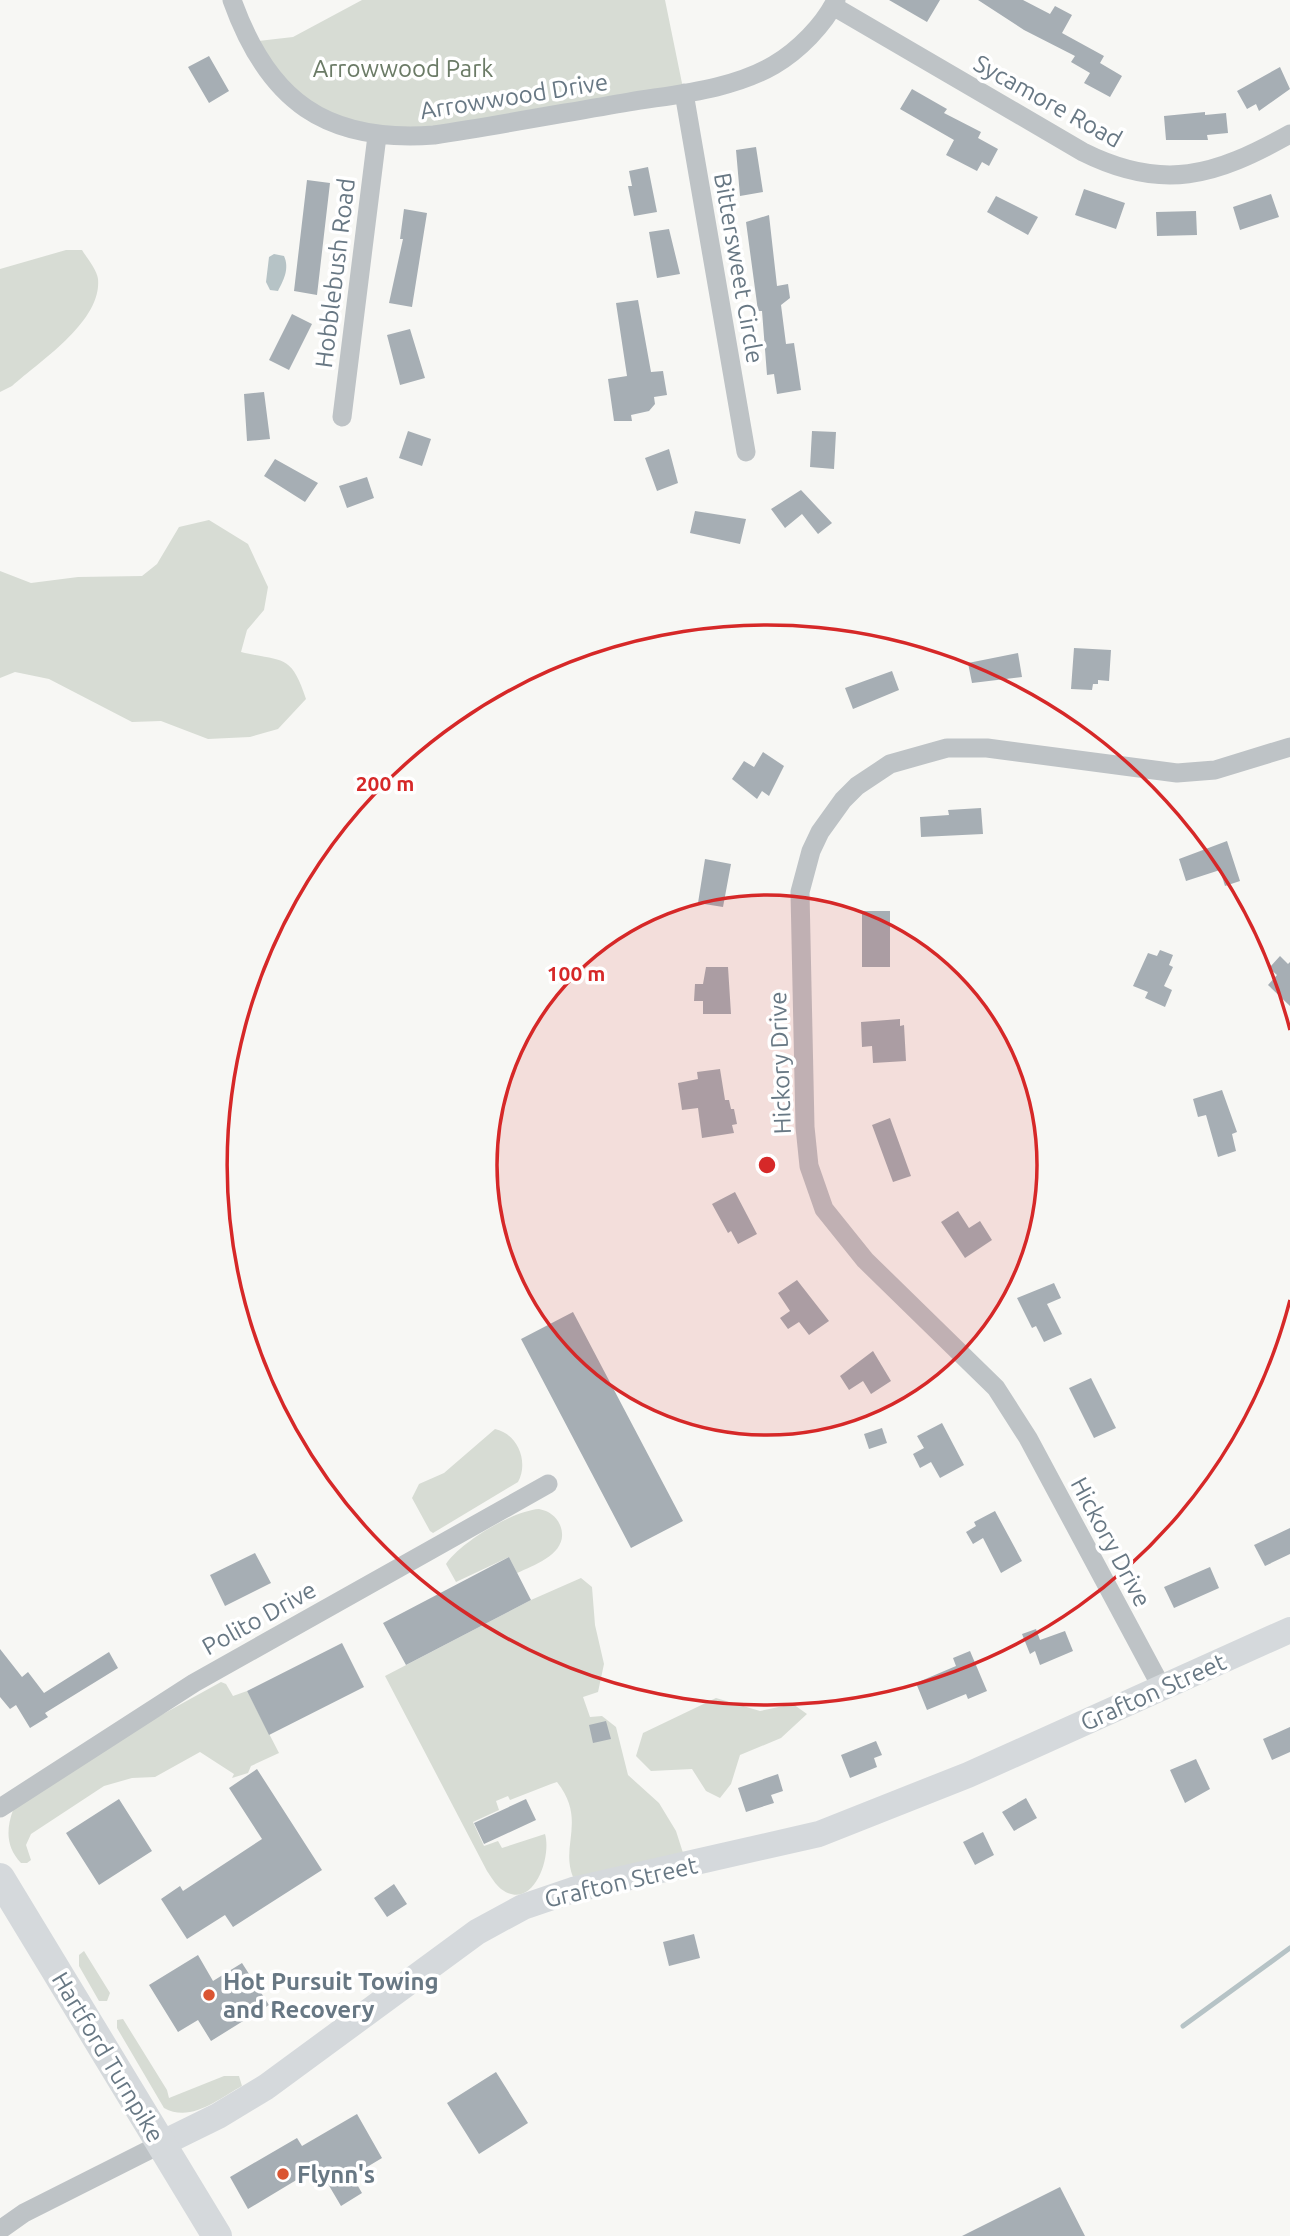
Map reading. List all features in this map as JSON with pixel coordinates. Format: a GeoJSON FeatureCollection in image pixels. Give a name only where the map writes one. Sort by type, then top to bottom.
{"type":"FeatureCollection","features":[{"type":"Feature","properties":{"kind":"main road","name":"Hartford Turnpike"},"geometry":{"type":"LineString","coordinates":[[0,1878],[217,2236]]}},
{"type":"Feature","properties":{"kind":"street","name":"Arrowwood Drive"},"geometry":{"type":"LineString","coordinates":[[232,0],[249,42],[277,84],[316,115],[355,132],[377,136],[434,135],[684,93],[739,80],[776,64],[807,38],[834,3]]}},
{"type":"Feature","properties":{"kind":"street","name":"Sycamore Road"},"geometry":{"type":"LineString","coordinates":[[834,3],[1083,152],[1123,169],[1148,175],[1194,175],[1237,162],[1290,134]]}},
{"type":"Feature","properties":{"kind":"street","name":"Bittersweet Circle"},"geometry":{"type":"LineString","coordinates":[[684,93],[746,452]]}},
{"type":"Feature","properties":{"kind":"street","name":"Hobblebush Road"},"geometry":{"type":"LineString","coordinates":[[342,417],[377,136]]}},
{"type":"Feature","properties":{"kind":"street","name":"Hickory Drive"},"geometry":{"type":"LineString","coordinates":[[1162,1688],[1028,1438],[996,1388],[865,1260],[824,1209],[810,1166],[805,1127],[800,892],[811,851],[837,807],[873,774],[908,757],[947,748],[987,748],[1158,772],[1195,773],[1290,747]]}},
{"type":"Feature","properties":{"kind":"street","name":"Polito Drive"},"geometry":{"type":"LineString","coordinates":[[0,1808],[194,1683],[548,1485]]}},
{"type":"Feature","properties":{"kind":"street","name":"Grafton Street"},"geometry":{"type":"LineString","coordinates":[[0,2230],[24,2213],[218,2116],[266,2087],[477,1932],[523,1907],[573,1890],[819,1834],[936,1789],[1290,1630]]}},
{"type":"Feature","properties":{"kind":"green space","name":"Arrowwood Park"},"geometry":{"type":"Polygon","coordinates":[[[362,0],[665,0],[684,93],[405,138],[296,101],[249,42],[293,37],[362,0]]]}},
{"type":"Feature","properties":{"kind":"green space"},"geometry":{"type":"Polygon","coordinates":[[[66,250],[82,250],[96,272],[97,295],[80,325],[67,339],[12,386],[0,392],[0,269],[66,250]]]}},
{"type":"Feature","properties":{"kind":"green space"},"geometry":{"type":"Polygon","coordinates":[[[209,520],[248,544],[268,587],[264,610],[247,630],[241,652],[284,662],[301,684],[306,699],[278,729],[250,737],[208,739],[161,721],[132,722],[49,679],[15,672],[0,678],[0,571],[31,583],[78,577],[142,576],[157,564],[179,527],[209,520]]]}},
{"type":"Feature","properties":{"kind":"green space"},"geometry":{"type":"Polygon","coordinates":[[[495,1429],[510,1437],[519,1450],[522,1466],[518,1482],[433,1533],[412,1498],[419,1484],[444,1473],[495,1429]]]}},
{"type":"Feature","properties":{"kind":"green space"},"geometry":{"type":"Polygon","coordinates":[[[539,1509],[552,1514],[560,1525],[561,1543],[550,1556],[517,1573],[509,1557],[456,1582],[446,1564],[463,1546],[502,1521],[539,1509]]]}},
{"type":"Feature","properties":{"kind":"green space"},"geometry":{"type":"Polygon","coordinates":[[[581,1578],[592,1587],[595,1625],[604,1664],[598,1692],[583,1697],[590,1717],[602,1716],[616,1727],[628,1775],[659,1803],[676,1831],[684,1856],[573,1877],[569,1854],[572,1820],[570,1808],[557,1782],[510,1800],[508,1796],[496,1801],[499,1810],[473,1822],[484,1846],[498,1841],[502,1848],[545,1834],[546,1856],[538,1879],[522,1894],[512,1894],[501,1889],[487,1871],[385,1676],[531,1600],[581,1578]]]}},
{"type":"Feature","properties":{"kind":"green space"},"geometry":{"type":"Polygon","coordinates":[[[221,1682],[226,1684],[233,1696],[247,1691],[279,1753],[251,1766],[248,1773],[232,1778],[234,1774],[200,1752],[155,1777],[132,1778],[104,1786],[31,1834],[26,1845],[31,1860],[21,1863],[12,1851],[9,1838],[13,1810],[134,1730],[221,1682]]]}},
{"type":"Feature","properties":{"kind":"green space"},"geometry":{"type":"Polygon","coordinates":[[[716,1698],[760,1711],[793,1704],[807,1714],[781,1738],[740,1755],[731,1784],[720,1798],[706,1791],[692,1769],[651,1771],[636,1756],[643,1733],[716,1698]]]}},
{"type":"Feature","properties":{"kind":"green space"},"geometry":{"type":"Polygon","coordinates":[[[84,1951],[110,1993],[107,2001],[99,2001],[79,1966],[79,1955],[84,1951]]]}},
{"type":"Feature","properties":{"kind":"green space"},"geometry":{"type":"Polygon","coordinates":[[[123,2019],[167,2090],[169,2098],[224,2076],[239,2076],[242,2086],[214,2103],[194,2111],[174,2112],[164,2108],[117,2028],[117,2020],[123,2019]]]}},
{"type":"Feature","properties":{"kind":"shaded area"},"geometry":{"type":"Polygon","coordinates":[[[274,254],[284,256],[286,266],[278,291],[270,290],[266,282],[269,257],[274,254]]]}},
{"type":"Feature","properties":{"kind":"building"},"geometry":{"type":"Polygon","coordinates":[[[889,0],[940,0],[927,22],[889,0]]]}},
{"type":"Feature","properties":{"kind":"building"},"geometry":{"type":"Polygon","coordinates":[[[978,0],[1023,0],[1050,14],[1055,6],[1072,15],[1062,33],[1104,56],[1100,63],[1122,76],[1110,97],[1084,83],[1090,73],[1071,62],[1075,56],[1024,30],[978,0]]]}},
{"type":"Feature","properties":{"kind":"building"},"geometry":{"type":"Polygon","coordinates":[[[209,56],[229,91],[209,103],[188,67],[209,56]]]}},
{"type":"Feature","properties":{"kind":"building"},"geometry":{"type":"Polygon","coordinates":[[[1280,67],[1290,89],[1259,111],[1256,104],[1247,109],[1237,91],[1280,67]]]}},
{"type":"Feature","properties":{"kind":"building"},"geometry":{"type":"Polygon","coordinates":[[[912,89],[947,109],[944,113],[981,132],[978,138],[998,149],[989,166],[982,162],[977,171],[946,155],[954,140],[900,109],[912,89]]]}},
{"type":"Feature","properties":{"kind":"building"},"geometry":{"type":"Polygon","coordinates":[[[1205,112],[1205,115],[1226,113],[1228,133],[1207,135],[1208,140],[1166,140],[1164,116],[1205,112]]]}},
{"type":"Feature","properties":{"kind":"building"},"geometry":{"type":"Polygon","coordinates":[[[756,147],[763,192],[740,196],[736,150],[756,147]]]}},
{"type":"Feature","properties":{"kind":"building"},"geometry":{"type":"Polygon","coordinates":[[[648,167],[657,212],[634,216],[628,186],[632,186],[629,171],[648,167]]]}},
{"type":"Feature","properties":{"kind":"building"},"geometry":{"type":"Polygon","coordinates":[[[307,180],[330,183],[317,295],[294,291],[307,180]]]}},
{"type":"Feature","properties":{"kind":"building"},"geometry":{"type":"Polygon","coordinates":[[[1084,189],[1125,203],[1116,229],[1075,215],[1084,189]]]}},
{"type":"Feature","properties":{"kind":"building"},"geometry":{"type":"Polygon","coordinates":[[[1271,194],[1279,217],[1240,230],[1233,207],[1271,194]]]}},
{"type":"Feature","properties":{"kind":"building"},"geometry":{"type":"Polygon","coordinates":[[[996,196],[1038,217],[1028,235],[987,212],[996,196]]]}},
{"type":"Feature","properties":{"kind":"building"},"geometry":{"type":"Polygon","coordinates":[[[404,209],[427,213],[412,307],[389,303],[403,239],[400,239],[404,209]]]}},
{"type":"Feature","properties":{"kind":"building"},"geometry":{"type":"Polygon","coordinates":[[[1196,211],[1197,235],[1157,236],[1156,212],[1196,211]]]}},
{"type":"Feature","properties":{"kind":"building"},"geometry":{"type":"Polygon","coordinates":[[[769,215],[777,286],[788,284],[790,298],[781,305],[786,344],[794,343],[801,390],[777,394],[774,374],[767,375],[762,311],[758,311],[746,222],[769,215]]]}},
{"type":"Feature","properties":{"kind":"building"},"geometry":{"type":"Polygon","coordinates":[[[669,229],[680,274],[657,278],[649,232],[669,229]]]}},
{"type":"Feature","properties":{"kind":"building"},"geometry":{"type":"Polygon","coordinates":[[[638,300],[651,372],[663,371],[667,395],[654,397],[655,404],[649,411],[631,415],[632,421],[614,421],[608,379],[627,376],[616,303],[638,300]]]}},
{"type":"Feature","properties":{"kind":"building"},"geometry":{"type":"Polygon","coordinates":[[[292,314],[312,324],[289,370],[269,360],[292,314]]]}},
{"type":"Feature","properties":{"kind":"building"},"geometry":{"type":"Polygon","coordinates":[[[410,329],[425,378],[400,385],[387,335],[410,329]]]}},
{"type":"Feature","properties":{"kind":"building"},"geometry":{"type":"Polygon","coordinates":[[[264,392],[270,439],[247,441],[244,394],[264,392]]]}},
{"type":"Feature","properties":{"kind":"building"},"geometry":{"type":"Polygon","coordinates":[[[408,431],[431,439],[422,466],[399,458],[408,431]]]}},
{"type":"Feature","properties":{"kind":"building"},"geometry":{"type":"Polygon","coordinates":[[[812,431],[836,432],[834,469],[810,467],[812,431]]]}},
{"type":"Feature","properties":{"kind":"building"},"geometry":{"type":"Polygon","coordinates":[[[669,449],[678,483],[657,491],[645,458],[669,449]]]}},
{"type":"Feature","properties":{"kind":"building"},"geometry":{"type":"Polygon","coordinates":[[[275,459],[318,483],[305,502],[264,476],[275,459]]]}},
{"type":"Feature","properties":{"kind":"building"},"geometry":{"type":"Polygon","coordinates":[[[367,477],[374,498],[347,508],[339,486],[367,477]]]}},
{"type":"Feature","properties":{"kind":"building"},"geometry":{"type":"Polygon","coordinates":[[[801,490],[832,523],[818,534],[802,514],[785,528],[771,509],[801,490]]]}},
{"type":"Feature","properties":{"kind":"building"},"geometry":{"type":"Polygon","coordinates":[[[695,511],[746,519],[740,544],[690,533],[695,511]]]}},
{"type":"Feature","properties":{"kind":"building"},"geometry":{"type":"Polygon","coordinates":[[[1074,648],[1111,650],[1109,681],[1098,680],[1098,684],[1093,684],[1092,690],[1071,689],[1074,648]]]}},
{"type":"Feature","properties":{"kind":"building"},"geometry":{"type":"Polygon","coordinates":[[[1018,653],[1022,677],[972,683],[968,663],[1018,653]]]}},
{"type":"Feature","properties":{"kind":"building"},"geometry":{"type":"Polygon","coordinates":[[[892,671],[899,690],[853,709],[845,688],[892,671]]]}},
{"type":"Feature","properties":{"kind":"building"},"geometry":{"type":"Polygon","coordinates":[[[763,752],[784,766],[769,796],[762,791],[757,799],[732,779],[744,761],[754,767],[763,752]]]}},
{"type":"Feature","properties":{"kind":"building"},"geometry":{"type":"Polygon","coordinates":[[[981,808],[983,834],[921,837],[920,817],[949,815],[948,810],[981,808]]]}},
{"type":"Feature","properties":{"kind":"building"},"geometry":{"type":"Polygon","coordinates":[[[1227,841],[1240,881],[1225,886],[1220,870],[1186,881],[1179,859],[1227,841]]]}},
{"type":"Feature","properties":{"kind":"building"},"geometry":{"type":"Polygon","coordinates":[[[705,859],[731,864],[723,907],[698,903],[705,859]]]}},
{"type":"Feature","properties":{"kind":"building"},"geometry":{"type":"Polygon","coordinates":[[[862,911],[890,911],[890,967],[862,967],[862,911]]]}},
{"type":"Feature","properties":{"kind":"building"},"geometry":{"type":"Polygon","coordinates":[[[1160,950],[1173,955],[1169,965],[1173,967],[1164,986],[1172,990],[1165,1007],[1145,998],[1148,992],[1133,986],[1148,953],[1157,956],[1160,950]]]}},
{"type":"Feature","properties":{"kind":"building"},"geometry":{"type":"Polygon","coordinates":[[[1280,956],[1288,964],[1290,962],[1290,1006],[1268,985],[1277,975],[1269,968],[1280,956]]]}},
{"type":"Feature","properties":{"kind":"building"},"geometry":{"type":"Polygon","coordinates":[[[706,967],[728,967],[731,1014],[703,1014],[703,1001],[694,1001],[695,984],[703,984],[706,967]]]}},
{"type":"Feature","properties":{"kind":"building"},"geometry":{"type":"Polygon","coordinates":[[[900,1019],[900,1026],[904,1025],[906,1061],[873,1063],[872,1046],[862,1047],[861,1022],[900,1019]]]}},
{"type":"Feature","properties":{"kind":"building"},"geometry":{"type":"Polygon","coordinates":[[[720,1069],[725,1100],[729,1100],[731,1109],[734,1109],[737,1124],[732,1125],[734,1133],[702,1138],[698,1108],[682,1110],[678,1083],[698,1079],[697,1072],[720,1069]]]}},
{"type":"Feature","properties":{"kind":"building"},"geometry":{"type":"Polygon","coordinates":[[[1222,1090],[1237,1132],[1232,1134],[1236,1151],[1218,1157],[1206,1115],[1198,1117],[1193,1099],[1222,1090]]]}},
{"type":"Feature","properties":{"kind":"building"},"geometry":{"type":"Polygon","coordinates":[[[890,1118],[911,1176],[893,1182],[872,1125],[890,1118]]]}},
{"type":"Feature","properties":{"kind":"building"},"geometry":{"type":"Polygon","coordinates":[[[735,1192],[757,1234],[738,1244],[731,1231],[728,1233],[712,1204],[735,1192]]]}},
{"type":"Feature","properties":{"kind":"building"},"geometry":{"type":"Polygon","coordinates":[[[958,1211],[969,1228],[980,1221],[992,1240],[965,1258],[941,1222],[958,1211]]]}},
{"type":"Feature","properties":{"kind":"building"},"geometry":{"type":"Polygon","coordinates":[[[797,1280],[829,1321],[809,1335],[799,1322],[788,1329],[780,1318],[790,1311],[778,1293],[797,1280]]]}},
{"type":"Feature","properties":{"kind":"building"},"geometry":{"type":"Polygon","coordinates":[[[1054,1283],[1061,1298],[1047,1304],[1062,1334],[1044,1342],[1036,1326],[1032,1328],[1017,1298],[1054,1283]]]}},
{"type":"Feature","properties":{"kind":"building"},"geometry":{"type":"Polygon","coordinates":[[[573,1312],[683,1521],[631,1548],[521,1339],[573,1312]]]}},
{"type":"Feature","properties":{"kind":"building"},"geometry":{"type":"Polygon","coordinates":[[[873,1351],[891,1381],[871,1394],[863,1381],[849,1390],[840,1376],[873,1351]]]}},
{"type":"Feature","properties":{"kind":"building"},"geometry":{"type":"Polygon","coordinates":[[[1091,1378],[1116,1428],[1094,1438],[1069,1388],[1091,1378]]]}},
{"type":"Feature","properties":{"kind":"building"},"geometry":{"type":"Polygon","coordinates":[[[942,1423],[964,1465],[940,1478],[931,1462],[920,1468],[913,1454],[924,1448],[917,1436],[942,1423]]]}},
{"type":"Feature","properties":{"kind":"building"},"geometry":{"type":"Polygon","coordinates":[[[882,1428],[887,1443],[869,1449],[864,1434],[882,1428]]]}},
{"type":"Feature","properties":{"kind":"building"},"geometry":{"type":"Polygon","coordinates":[[[995,1511],[1022,1561],[1001,1573],[983,1538],[973,1544],[966,1532],[976,1526],[974,1522],[995,1511]]]}},
{"type":"Feature","properties":{"kind":"building"},"geometry":{"type":"Polygon","coordinates":[[[1290,1528],[1290,1554],[1265,1566],[1254,1545],[1290,1528]]]}},
{"type":"Feature","properties":{"kind":"building"},"geometry":{"type":"Polygon","coordinates":[[[255,1553],[271,1583],[225,1606],[210,1575],[255,1553]]]}},
{"type":"Feature","properties":{"kind":"building"},"geometry":{"type":"Polygon","coordinates":[[[509,1557],[531,1600],[406,1665],[383,1623],[509,1557]]]}},
{"type":"Feature","properties":{"kind":"building"},"geometry":{"type":"Polygon","coordinates":[[[1210,1567],[1219,1588],[1174,1608],[1164,1587],[1210,1567]]]}},
{"type":"Feature","properties":{"kind":"building"},"geometry":{"type":"Polygon","coordinates":[[[1036,1629],[1040,1640],[1065,1631],[1073,1651],[1040,1665],[1035,1651],[1030,1654],[1022,1634],[1036,1629]]]}},
{"type":"Feature","properties":{"kind":"building"},"geometry":{"type":"Polygon","coordinates":[[[342,1643],[364,1687],[269,1735],[247,1691],[342,1643]]]}},
{"type":"Feature","properties":{"kind":"building"},"geometry":{"type":"Polygon","coordinates":[[[0,1649],[22,1677],[28,1672],[44,1693],[109,1652],[118,1668],[45,1713],[48,1717],[30,1728],[16,1705],[10,1709],[0,1697],[0,1649]]]}},
{"type":"Feature","properties":{"kind":"building"},"geometry":{"type":"Polygon","coordinates":[[[970,1651],[987,1691],[968,1699],[966,1694],[927,1710],[916,1683],[956,1666],[953,1658],[970,1651]]]}},
{"type":"Feature","properties":{"kind":"building"},"geometry":{"type":"Polygon","coordinates":[[[606,1721],[611,1739],[593,1743],[589,1725],[606,1721]]]}},
{"type":"Feature","properties":{"kind":"building"},"geometry":{"type":"Polygon","coordinates":[[[1290,1727],[1290,1752],[1272,1760],[1263,1739],[1290,1727]]]}},
{"type":"Feature","properties":{"kind":"building"},"geometry":{"type":"Polygon","coordinates":[[[876,1741],[882,1755],[874,1758],[877,1767],[850,1778],[841,1755],[876,1741]]]}},
{"type":"Feature","properties":{"kind":"building"},"geometry":{"type":"Polygon","coordinates":[[[1196,1759],[1210,1789],[1185,1803],[1170,1770],[1196,1759]]]}},
{"type":"Feature","properties":{"kind":"building"},"geometry":{"type":"Polygon","coordinates":[[[257,1769],[322,1870],[233,1927],[225,1915],[187,1939],[161,1899],[180,1886],[183,1891],[262,1839],[229,1788],[257,1769]]]}},
{"type":"Feature","properties":{"kind":"building"},"geometry":{"type":"Polygon","coordinates":[[[778,1774],[783,1791],[771,1795],[774,1803],[746,1812],[738,1788],[778,1774]]]}},
{"type":"Feature","properties":{"kind":"building"},"geometry":{"type":"Polygon","coordinates":[[[1026,1798],[1037,1818],[1014,1831],[1002,1812],[1026,1798]]]}},
{"type":"Feature","properties":{"kind":"building"},"geometry":{"type":"Polygon","coordinates":[[[119,1799],[152,1851],[99,1885],[66,1833],[119,1799]]]}},
{"type":"Feature","properties":{"kind":"building"},"geometry":{"type":"Polygon","coordinates":[[[526,1799],[536,1820],[484,1844],[474,1823],[526,1799]]]}},
{"type":"Feature","properties":{"kind":"building"},"geometry":{"type":"Polygon","coordinates":[[[983,1832],[994,1855],[975,1865],[963,1842],[983,1832]]]}},
{"type":"Feature","properties":{"kind":"building"},"geometry":{"type":"Polygon","coordinates":[[[394,1884],[407,1904],[387,1917],[374,1898],[394,1884]]]}},
{"type":"Feature","properties":{"kind":"building"},"geometry":{"type":"Polygon","coordinates":[[[694,1934],[700,1958],[669,1966],[663,1942],[694,1934]]]}},
{"type":"Feature","properties":{"kind":"building","name":"Hot Pursuit Towing and Recovery"},"geometry":{"type":"Polygon","coordinates":[[[198,1955],[213,1981],[242,1963],[269,2005],[211,2041],[198,2020],[178,2032],[149,1985],[198,1955]]]}},
{"type":"Feature","properties":{"kind":"building"},"geometry":{"type":"Polygon","coordinates":[[[496,2072],[528,2123],[479,2154],[447,2103],[496,2072]]]}},
{"type":"Feature","properties":{"kind":"building"},"geometry":{"type":"Polygon","coordinates":[[[357,2114],[382,2158],[352,2176],[362,2193],[341,2206],[318,2167],[248,2209],[230,2177],[297,2138],[302,2146],[357,2114]]]}},
{"type":"Feature","properties":{"kind":"building"},"geometry":{"type":"Polygon","coordinates":[[[1060,2187],[1085,2236],[962,2236],[1060,2187]]]}},
{"type":"Feature","properties":{"kind":"waterway"},"geometry":{"type":"LineString","coordinates":[[1183,2026],[1290,1948]]}},
{"type":"Feature","properties":{"kind":"place","name":"Hot Pursuit Towing and Recovery"},"geometry":{"type":"Point","coordinates":[209,1995]}},
{"type":"Feature","properties":{"kind":"place","name":"Flynn's"},"geometry":{"type":"Point","coordinates":[283,2174]}}]}
